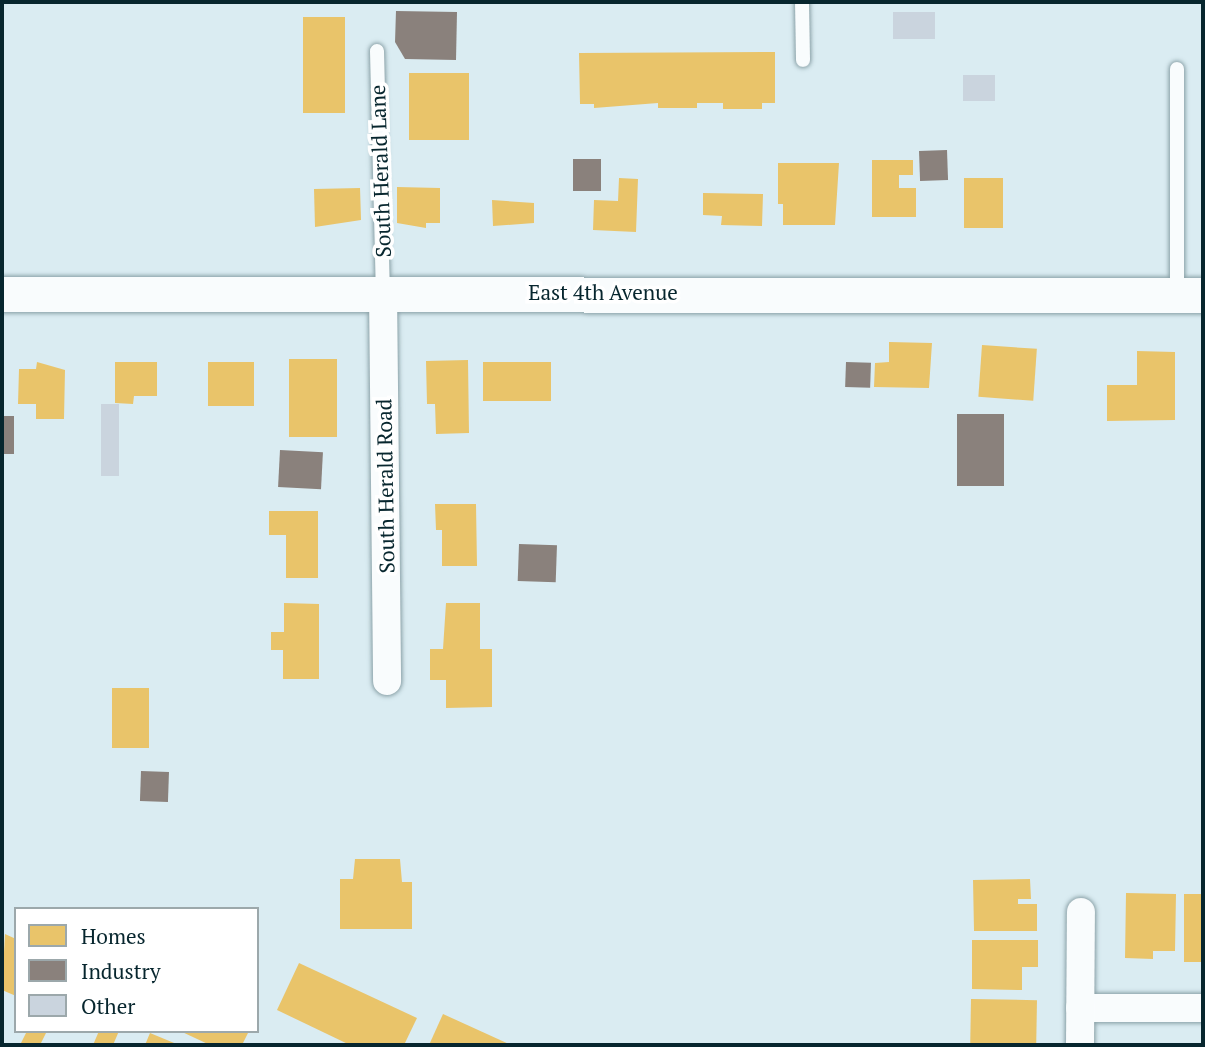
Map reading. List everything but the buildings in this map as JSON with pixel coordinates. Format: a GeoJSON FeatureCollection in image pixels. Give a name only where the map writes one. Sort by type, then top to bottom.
{"type":"FeatureCollection","features":[{"type":"Feature","properties":{"kind":"street","name":"East 4th Avenue"},"geometry":{"type":"LineString","coordinates":[[2,294],[383,291],[1190,295]]}},
{"type":"Feature","properties":{"kind":"street","name":"South Herald Road"},"geometry":{"type":"LineString","coordinates":[[383,291],[387,681]]}},
{"type":"Feature","properties":{"kind":"street"},"geometry":{"type":"LineString","coordinates":[[1080,1045],[1082,912]]}},
{"type":"Feature","properties":{"kind":"street"},"geometry":{"type":"LineString","coordinates":[[1080,1008],[1203,1008]]}},
{"type":"Feature","properties":{"kind":"lane"},"geometry":{"type":"LineString","coordinates":[[789,2],[802,2],[803,60]]}},
{"type":"Feature","properties":{"kind":"lane","name":"South Herald Lane"},"geometry":{"type":"LineString","coordinates":[[377,51],[383,291]]}},
{"type":"Feature","properties":{"kind":"lane"},"geometry":{"type":"LineString","coordinates":[[1177,69],[1190,295]]}}]}
